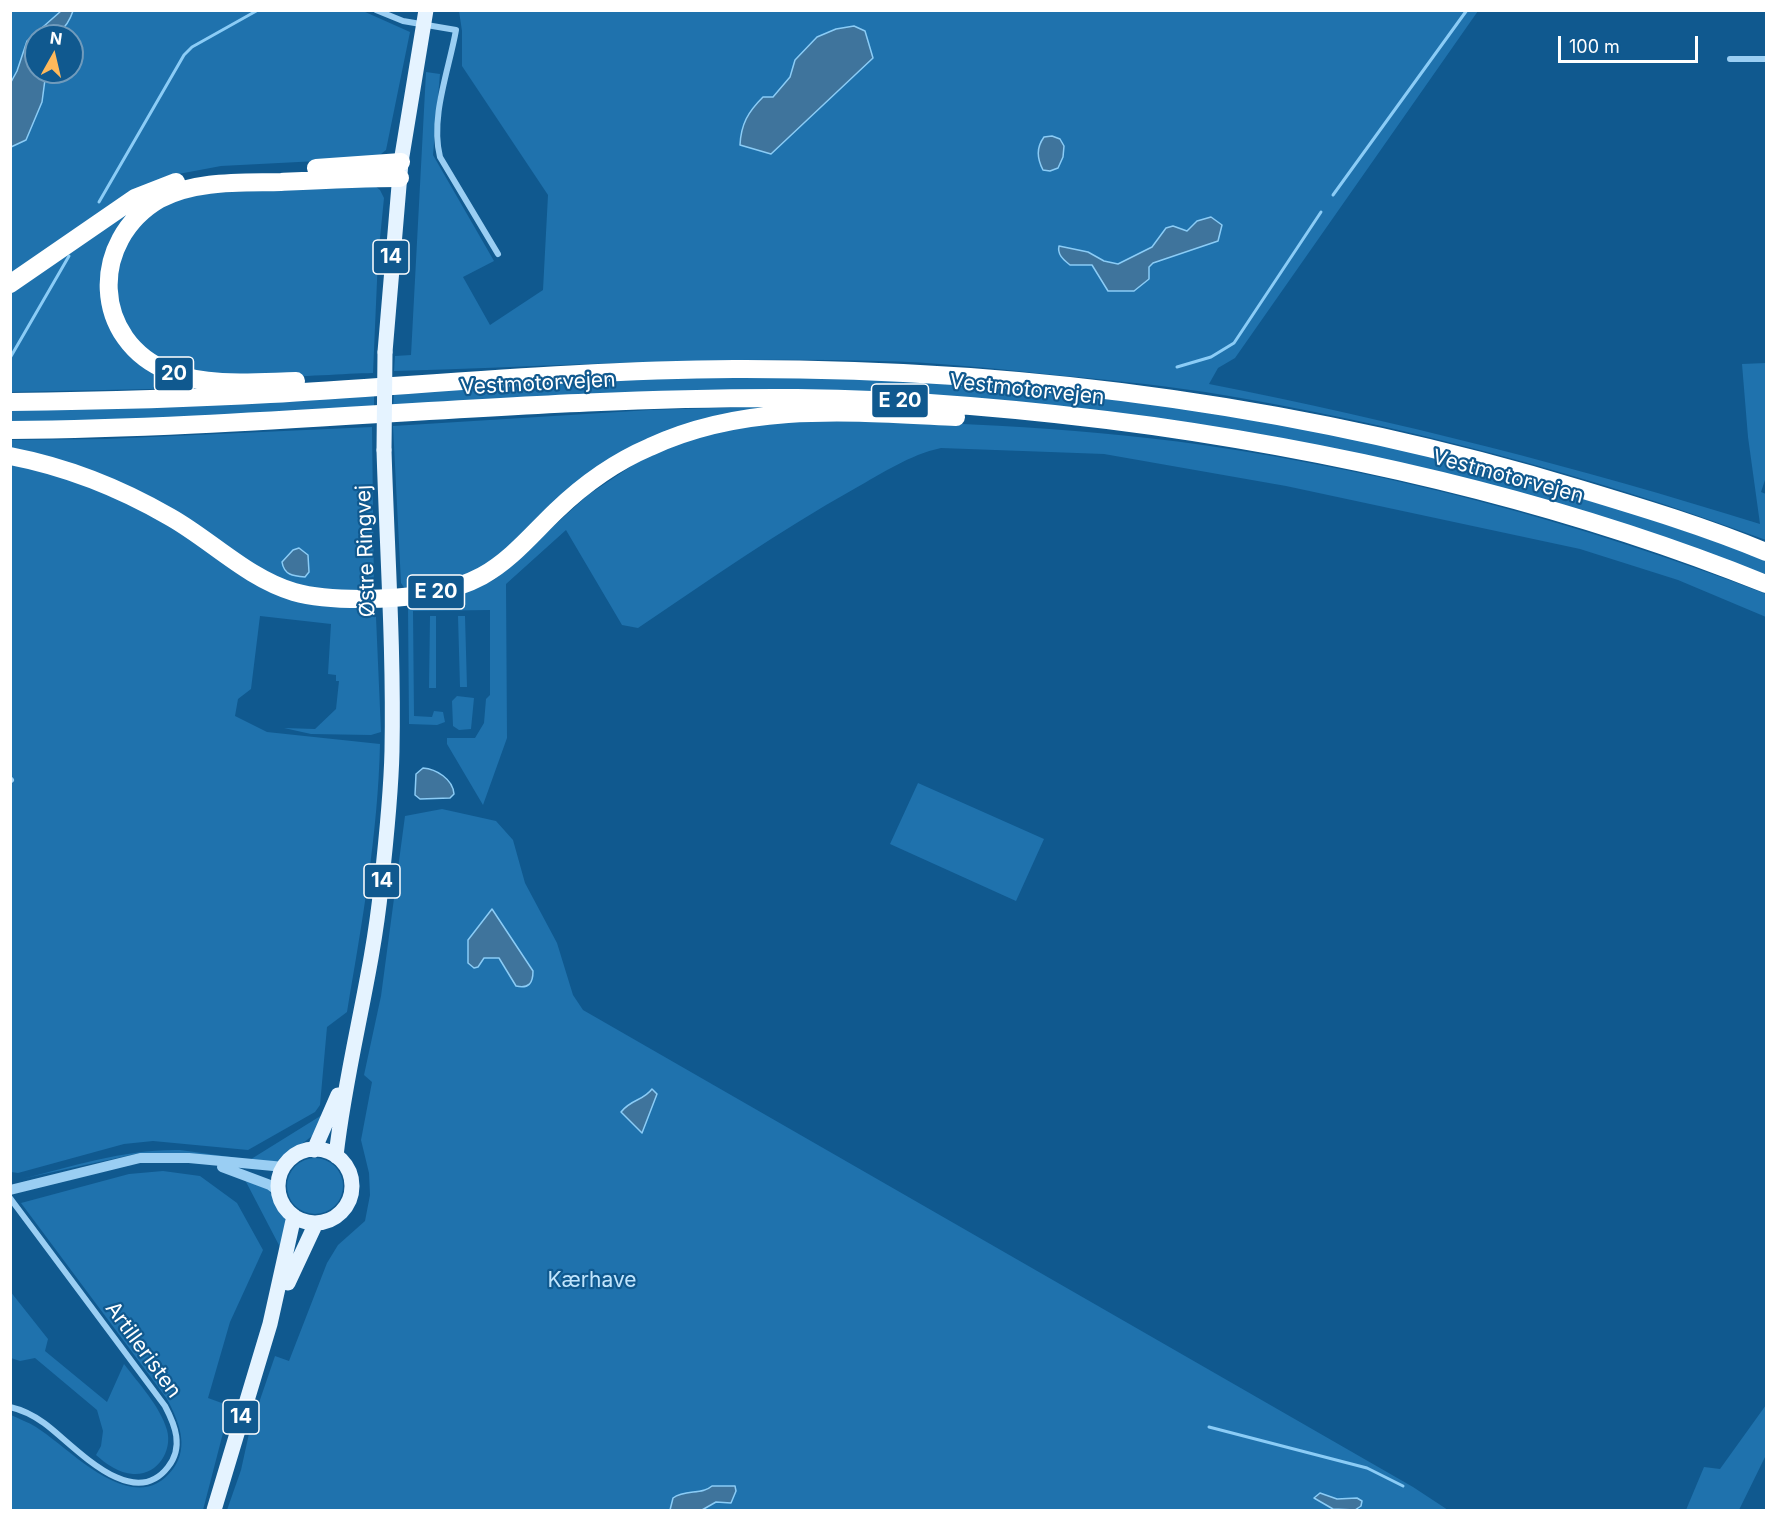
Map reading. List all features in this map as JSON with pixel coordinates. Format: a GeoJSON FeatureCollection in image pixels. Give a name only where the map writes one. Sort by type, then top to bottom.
{"type":"FeatureCollection","features":[{"type":"Feature","properties":{"kind":"highway"},"geometry":{"type":"LineString","coordinates":[[10,284],[115,210],[135,198],[168,184],[207,175],[401,170]]}},
{"type":"Feature","properties":{"kind":"highway","name":"20"},"geometry":{"type":"LineString","coordinates":[[401,170],[224,184],[187,190],[162,198],[131,223],[116,248],[108,279],[109,297],[117,325],[132,346],[151,363],[170,372],[194,379],[230,381],[502,379]]}},
{"type":"Feature","properties":{"kind":"highway","name":"Vestmotorvejen"},"geometry":{"type":"LineString","coordinates":[[10,402],[144,400],[502,379],[719,370],[836,370],[935,374],[1158,396],[1289,418],[1515,470],[1646,509],[1767,552]]}},
{"type":"Feature","properties":{"kind":"highway","name":"Vestmotorvejen"},"geometry":{"type":"LineString","coordinates":[[10,430],[254,424],[663,399],[799,398],[916,402],[1059,413],[1256,441],[1376,465],[1502,496],[1631,535],[1767,584]]}},
{"type":"Feature","properties":{"kind":"highway","name":"E 20"},"geometry":{"type":"LineString","coordinates":[[389,598],[440,591],[481,576],[517,550],[588,483],[619,463],[675,436],[736,419],[797,413],[951,416],[1256,441]]}},
{"type":"Feature","properties":{"kind":"highway"},"geometry":{"type":"LineString","coordinates":[[10,456],[70,471],[118,489],[172,518],[254,573],[295,592],[328,597],[389,598]]}},
{"type":"Feature","properties":{"kind":"main road","name":"Østre Ringvej"},"geometry":{"type":"LineString","coordinates":[[336,1156],[346,1076],[366,984],[384,856],[392,751],[384,450],[385,351],[401,170],[424,17]]}},
{"type":"Feature","properties":{"kind":"main road","name":"Østre Ringvej"},"geometry":{"type":"LineString","coordinates":[[314,1150],[346,1076]]}},
{"type":"Feature","properties":{"kind":"main road"},"geometry":{"type":"LineString","coordinates":[[314,1150],[336,1156],[346,1166],[351,1179],[350,1199],[343,1210],[333,1219],[316,1223],[294,1216],[283,1204],[279,1192],[279,1179],[284,1167],[297,1154],[314,1150]]}},
{"type":"Feature","properties":{"kind":"main road","name":"14"},"geometry":{"type":"LineString","coordinates":[[214,1510],[270,1324],[294,1216]]}},
{"type":"Feature","properties":{"kind":"main road","name":"14"},"geometry":{"type":"LineString","coordinates":[[270,1324],[316,1223]]}},
{"type":"Feature","properties":{"kind":"street"},"geometry":{"type":"LineString","coordinates":[[376,10],[403,21],[424,17],[456,30],[437,125],[436,142],[440,157],[498,254]]}},
{"type":"Feature","properties":{"kind":"street"},"geometry":{"type":"LineString","coordinates":[[1730,58],[1767,59]]}},
{"type":"Feature","properties":{"kind":"street"},"geometry":{"type":"LineString","coordinates":[[10,1190],[140,1158],[189,1158],[208,1162],[284,1167]]}},
{"type":"Feature","properties":{"kind":"street"},"geometry":{"type":"LineString","coordinates":[[208,1162],[270,1185],[279,1192]]}},
{"type":"Feature","properties":{"kind":"street","name":"Artilleristen"},"geometry":{"type":"LineString","coordinates":[[10,1198],[165,1406],[175,1425],[177,1440],[175,1454],[168,1467],[156,1477],[140,1481],[125,1481],[100,1470],[45,1423],[25,1411],[10,1407]]}},
{"type":"Feature","properties":{"kind":"green space"},"geometry":{"type":"Polygon","coordinates":[[[11,11],[363,11],[410,32],[386,150],[376,158],[221,166],[173,175],[11,276],[11,11]]]}},
{"type":"Feature","properties":{"kind":"green space"},"geometry":{"type":"Polygon","coordinates":[[[459,11],[1478,11],[1235,358],[1218,368],[1209,384],[1349,413],[1487,446],[1624,483],[1760,524],[1748,437],[1742,364],[1766,363],[1766,477],[1761,492],[1766,494],[1766,540],[1629,493],[1489,452],[1348,419],[1205,392],[1165,387],[961,366],[877,361],[636,362],[394,371],[395,356],[411,355],[426,72],[440,74],[433,155],[494,261],[463,277],[490,325],[543,290],[548,195],[462,66],[462,31],[459,11]]]}},
{"type":"Feature","properties":{"kind":"green space"},"geometry":{"type":"Polygon","coordinates":[[[374,185],[384,198],[378,258],[373,373],[264,377],[207,374],[182,369],[161,361],[143,348],[129,330],[121,310],[118,289],[119,267],[126,247],[137,228],[153,212],[182,199],[213,193],[374,185]]]}},
{"type":"Feature","properties":{"kind":"green space"},"geometry":{"type":"Polygon","coordinates":[[[157,197],[105,277],[137,358],[244,387],[11,392],[10,289],[73,243],[157,197]]]}},
{"type":"Feature","properties":{"kind":"green space"},"geometry":{"type":"Polygon","coordinates":[[[705,376],[906,378],[1201,409],[1392,446],[1626,511],[1758,556],[1766,562],[1766,574],[1512,492],[993,401],[393,409],[394,393],[705,376]]]}},
{"type":"Feature","properties":{"kind":"green space"},"geometry":{"type":"Polygon","coordinates":[[[374,394],[374,411],[11,425],[10,408],[374,394]]]}},
{"type":"Feature","properties":{"kind":"green space"},"geometry":{"type":"Polygon","coordinates":[[[781,406],[676,431],[515,546],[460,582],[405,589],[401,583],[393,426],[650,410],[781,406]]]}},
{"type":"Feature","properties":{"kind":"green space"},"geometry":{"type":"Polygon","coordinates":[[[794,420],[947,423],[1101,433],[1203,445],[1347,470],[1559,523],[1697,569],[1766,594],[1766,617],[1678,580],[1580,549],[1286,486],[1104,454],[941,448],[896,465],[826,505],[744,556],[638,628],[622,625],[566,530],[506,584],[507,738],[483,805],[447,744],[447,738],[475,738],[484,723],[486,699],[490,695],[490,610],[413,611],[414,716],[432,717],[434,711],[443,712],[445,722],[437,725],[409,724],[408,606],[453,598],[494,580],[588,495],[645,457],[707,433],[794,420]]]}},
{"type":"Feature","properties":{"kind":"green space"},"geometry":{"type":"Polygon","coordinates":[[[372,427],[374,591],[325,592],[273,578],[215,540],[11,452],[11,440],[106,439],[372,427]]]}},
{"type":"Feature","properties":{"kind":"green space"},"geometry":{"type":"Polygon","coordinates":[[[11,463],[85,483],[155,517],[216,555],[242,575],[366,607],[376,617],[381,732],[371,735],[311,734],[284,728],[315,729],[336,709],[339,681],[336,681],[336,675],[328,674],[331,624],[260,616],[251,689],[238,699],[235,716],[267,732],[380,744],[373,845],[347,1012],[327,1027],[320,1105],[315,1112],[248,1150],[153,1141],[124,1144],[18,1173],[11,1172],[10,784],[13,783],[10,777],[11,463]]]}},
{"type":"Feature","properties":{"kind":"green space"},"geometry":{"type":"Polygon","coordinates":[[[430,616],[436,616],[436,688],[429,688],[430,616]]]}},
{"type":"Feature","properties":{"kind":"green space"},"geometry":{"type":"Polygon","coordinates":[[[458,616],[465,616],[467,687],[460,687],[458,616]]]}},
{"type":"Feature","properties":{"kind":"green space"},"geometry":{"type":"Polygon","coordinates":[[[457,696],[474,698],[471,729],[459,730],[453,726],[452,701],[457,696]]]}},
{"type":"Feature","properties":{"kind":"green space"},"geometry":{"type":"Polygon","coordinates":[[[918,783],[1044,839],[1016,901],[890,844],[918,783]]]}},
{"type":"Feature","properties":{"kind":"green space","name":"Kærhave"},"geometry":{"type":"Polygon","coordinates":[[[442,809],[496,821],[513,840],[525,883],[557,943],[573,995],[583,1010],[1413,1487],[1448,1510],[227,1510],[241,1470],[250,1429],[275,1356],[289,1361],[327,1263],[338,1245],[365,1221],[370,1195],[369,1173],[361,1140],[372,1082],[364,1075],[381,996],[405,816],[442,809]]]}},
{"type":"Feature","properties":{"kind":"green space"},"geometry":{"type":"Polygon","coordinates":[[[322,1115],[312,1136],[281,1160],[275,1162],[248,1161],[322,1115]]]}},
{"type":"Feature","properties":{"kind":"green space"},"geometry":{"type":"Polygon","coordinates":[[[160,1150],[180,1150],[245,1159],[180,1153],[140,1153],[21,1179],[119,1155],[160,1150]]]}},
{"type":"Feature","properties":{"kind":"green space"},"geometry":{"type":"Polygon","coordinates":[[[315,1158],[326,1160],[335,1166],[341,1175],[343,1186],[341,1197],[335,1206],[326,1212],[315,1214],[304,1212],[295,1206],[289,1197],[287,1186],[289,1175],[295,1166],[304,1160],[315,1158]]]}},
{"type":"Feature","properties":{"kind":"green space"},"geometry":{"type":"Polygon","coordinates":[[[163,1171],[200,1176],[237,1203],[263,1250],[230,1322],[208,1398],[230,1406],[203,1510],[11,1510],[11,1415],[36,1427],[103,1476],[122,1484],[140,1487],[157,1483],[173,1469],[178,1460],[181,1451],[180,1433],[167,1399],[21,1203],[129,1174],[163,1171]]]}},
{"type":"Feature","properties":{"kind":"green space"},"geometry":{"type":"Polygon","coordinates":[[[244,1178],[268,1188],[285,1218],[287,1223],[281,1249],[244,1178]]]}},
{"type":"Feature","properties":{"kind":"green space"},"geometry":{"type":"Polygon","coordinates":[[[10,1291],[48,1339],[45,1351],[107,1402],[124,1364],[154,1404],[167,1430],[165,1454],[155,1467],[141,1474],[133,1474],[118,1470],[104,1462],[96,1455],[101,1446],[103,1431],[97,1410],[35,1358],[20,1361],[11,1358],[10,1291]]]}},
{"type":"Feature","properties":{"kind":"green space"},"geometry":{"type":"Polygon","coordinates":[[[1766,1405],[1766,1455],[1739,1510],[1686,1510],[1704,1467],[1720,1469],[1766,1405]]]}},
{"type":"Feature","properties":{"kind":"shaded area"},"geometry":{"type":"Polygon","coordinates":[[[61,11],[73,11],[66,24],[46,24],[61,11]]]}},
{"type":"Feature","properties":{"kind":"shaded area"},"geometry":{"type":"Polygon","coordinates":[[[854,26],[865,31],[873,58],[771,154],[740,145],[746,119],[753,108],[763,97],[773,97],[790,77],[795,60],[817,37],[836,29],[854,26]]]}},
{"type":"Feature","properties":{"kind":"shaded area"},"geometry":{"type":"Polygon","coordinates":[[[24,50],[24,84],[44,84],[42,102],[26,140],[11,147],[11,82],[24,50]]]}},
{"type":"Feature","properties":{"kind":"shaded area"},"geometry":{"type":"Polygon","coordinates":[[[1052,136],[1060,139],[1064,146],[1063,157],[1058,168],[1050,171],[1043,170],[1039,157],[1040,145],[1044,137],[1052,136]]]}},
{"type":"Feature","properties":{"kind":"shaded area"},"geometry":{"type":"Polygon","coordinates":[[[1211,217],[1222,225],[1218,241],[1153,263],[1149,267],[1149,279],[1134,291],[1108,291],[1092,265],[1070,265],[1059,252],[1059,246],[1088,252],[1104,261],[1118,264],[1152,247],[1166,228],[1173,226],[1187,231],[1197,221],[1211,217]]]}},
{"type":"Feature","properties":{"kind":"shaded area"},"geometry":{"type":"Polygon","coordinates":[[[299,548],[308,555],[309,572],[305,577],[290,574],[285,570],[282,562],[293,550],[299,548]]]}},
{"type":"Feature","properties":{"kind":"shaded area"},"geometry":{"type":"Polygon","coordinates":[[[423,768],[433,770],[447,779],[454,794],[450,798],[420,799],[415,795],[416,774],[423,768]]]}},
{"type":"Feature","properties":{"kind":"shaded area"},"geometry":{"type":"Polygon","coordinates":[[[492,909],[533,971],[531,982],[527,986],[516,986],[499,958],[484,958],[478,967],[474,968],[468,963],[468,940],[492,909]]]}},
{"type":"Feature","properties":{"kind":"shaded area"},"geometry":{"type":"Polygon","coordinates":[[[652,1089],[657,1094],[642,1133],[621,1112],[652,1089]]]}},
{"type":"Feature","properties":{"kind":"shaded area"},"geometry":{"type":"Polygon","coordinates":[[[712,1486],[735,1486],[736,1491],[731,1503],[716,1502],[702,1510],[670,1510],[673,1498],[678,1495],[708,1489],[712,1486]]]}},
{"type":"Feature","properties":{"kind":"shaded area"},"geometry":{"type":"Polygon","coordinates":[[[1320,1493],[1337,1499],[1357,1498],[1362,1501],[1361,1506],[1355,1510],[1333,1509],[1314,1498],[1320,1493]]]}},
{"type":"Feature","properties":{"kind":"waterway"},"geometry":{"type":"LineString","coordinates":[[99,202],[184,55],[192,47],[258,10]]}},
{"type":"Feature","properties":{"kind":"waterway"},"geometry":{"type":"LineString","coordinates":[[1333,195],[1467,10]]}},
{"type":"Feature","properties":{"kind":"waterway"},"geometry":{"type":"LineString","coordinates":[[1177,367],[1211,357],[1234,343],[1321,212]]}},
{"type":"Feature","properties":{"kind":"waterway"},"geometry":{"type":"LineString","coordinates":[[10,358],[69,256]]}},
{"type":"Feature","properties":{"kind":"waterway"},"geometry":{"type":"LineString","coordinates":[[1209,1427],[1367,1468],[1403,1486]]}}]}
